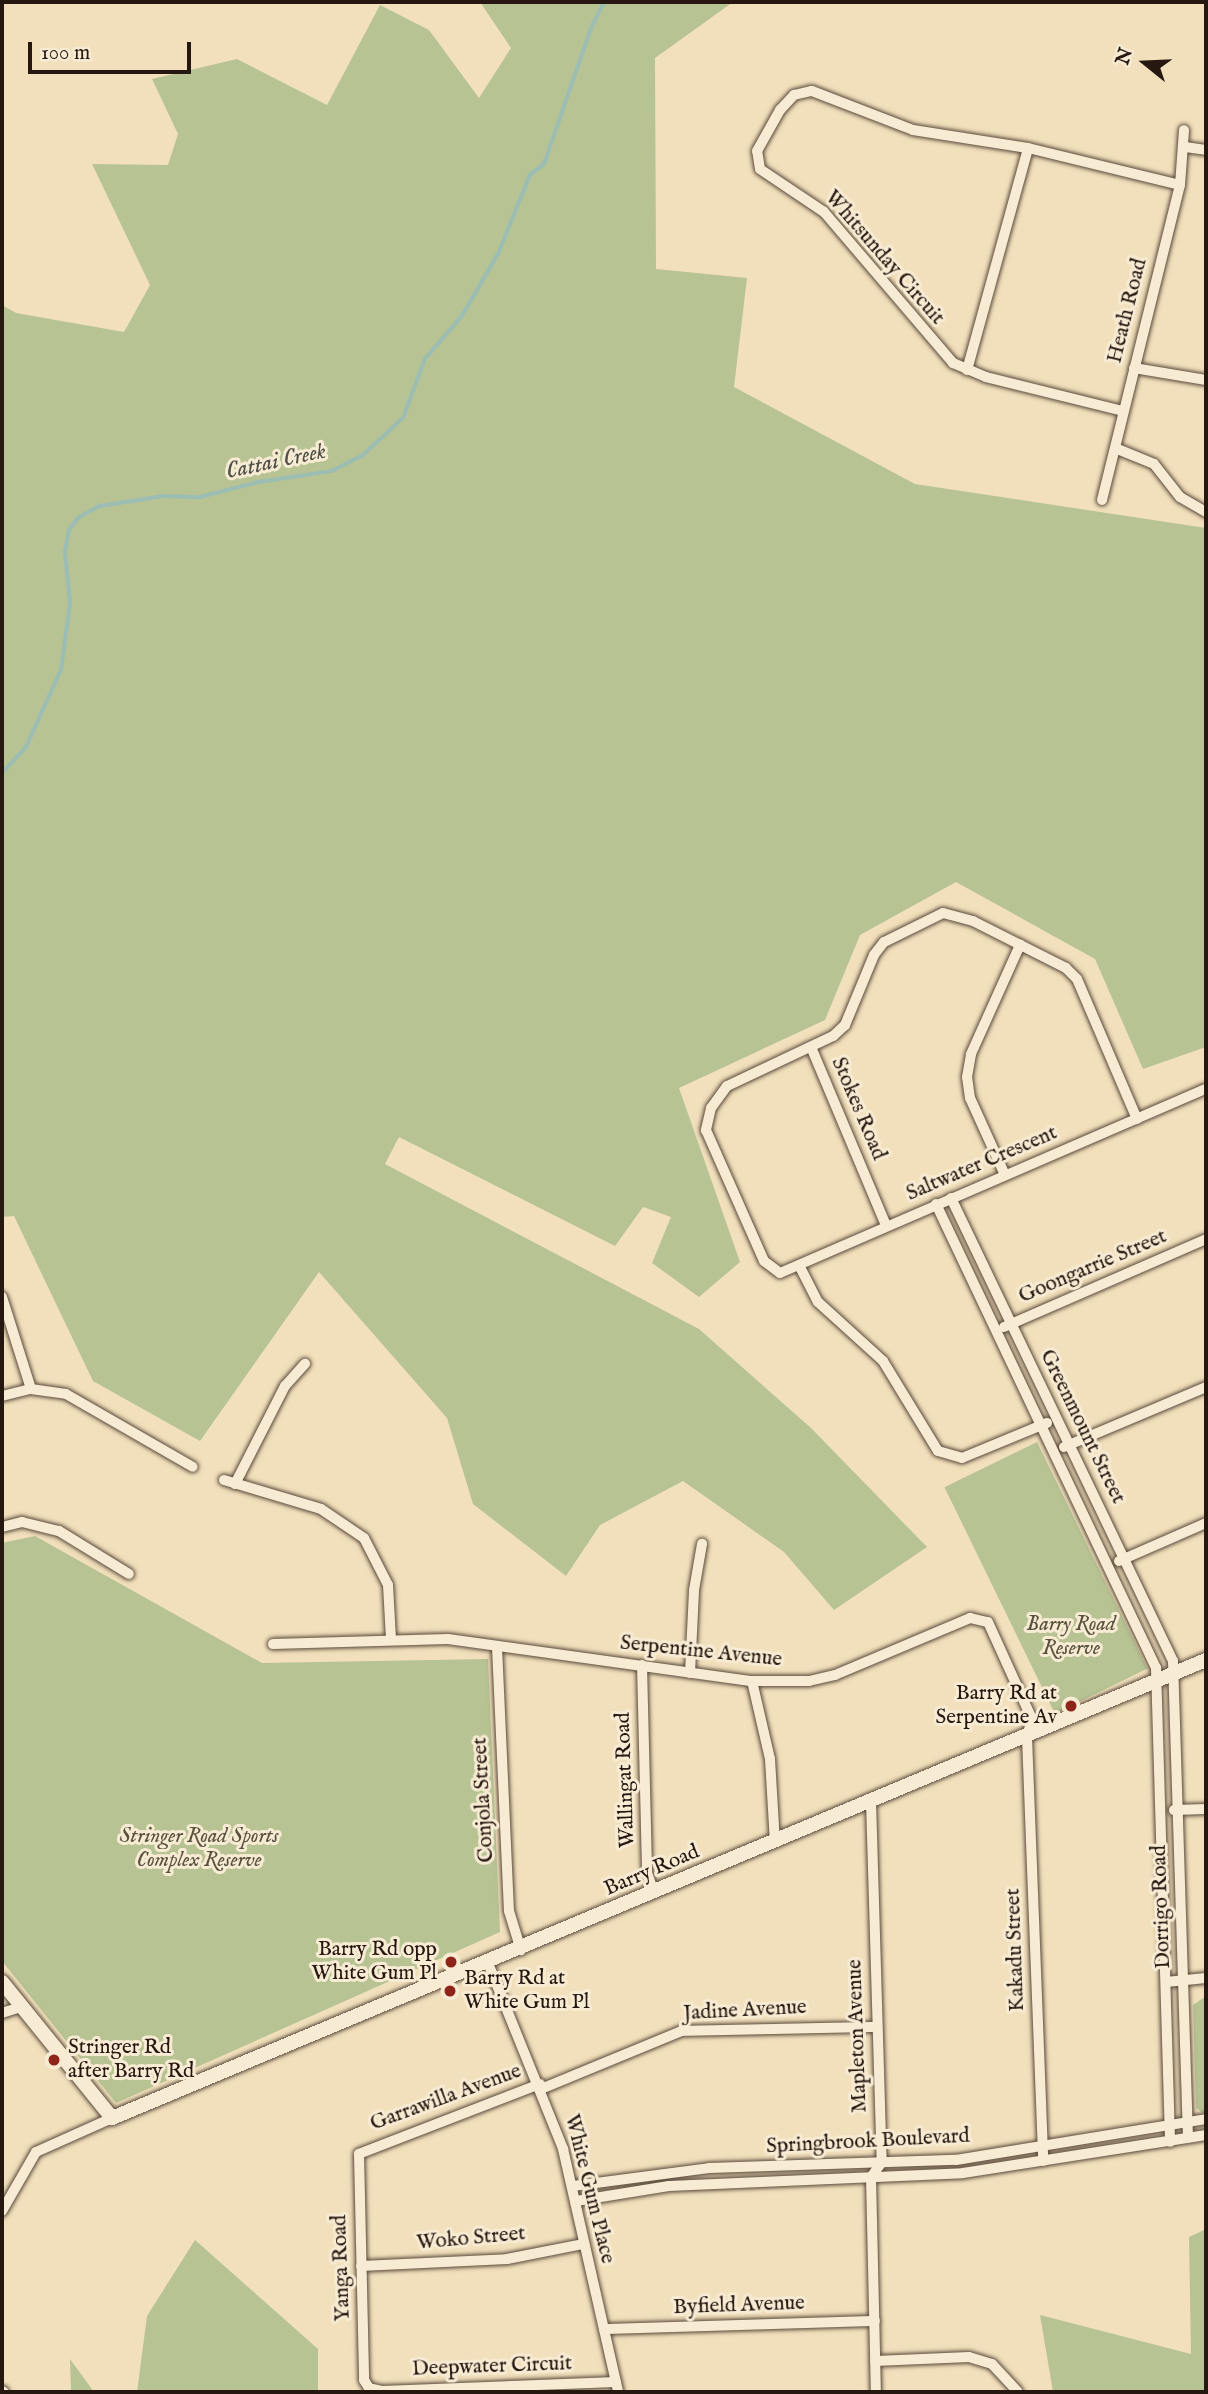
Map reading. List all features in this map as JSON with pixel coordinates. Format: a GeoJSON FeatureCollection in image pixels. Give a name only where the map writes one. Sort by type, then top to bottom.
{"type":"FeatureCollection","features":[{"type":"Feature","properties":{"kind":"street","name":"Whitsunday Circuit"},"geometry":{"type":"LineString","coordinates":[[1123,411],[967,370],[930,341],[824,212],[760,169],[757,151],[780,110],[794,95],[812,91],[913,130],[1028,148],[1180,185]]}},
{"type":"Feature","properties":{"kind":"street","name":"Heath Road"},"geometry":{"type":"LineString","coordinates":[[1102,500],[1180,185],[1185,147],[1184,131]]}},
{"type":"Feature","properties":{"kind":"street"},"geometry":{"type":"LineString","coordinates":[[1185,147],[1206,150]]}},
{"type":"Feature","properties":{"kind":"street"},"geometry":{"type":"LineString","coordinates":[[967,370],[1028,148]]}},
{"type":"Feature","properties":{"kind":"street"},"geometry":{"type":"LineString","coordinates":[[1134,368],[1206,380]]}},
{"type":"Feature","properties":{"kind":"street"},"geometry":{"type":"LineString","coordinates":[[1115,447],[1154,464],[1180,497],[1206,512]]}},
{"type":"Feature","properties":{"kind":"street"},"geometry":{"type":"LineString","coordinates":[[811,1046],[845,1024],[874,956],[896,934],[943,913],[959,915],[1066,968],[1077,979],[1136,1119]]}},
{"type":"Feature","properties":{"kind":"street"},"geometry":{"type":"LineString","coordinates":[[1006,1175],[970,1098],[967,1077],[971,1054],[1020,945]]}},
{"type":"Feature","properties":{"kind":"street","name":"Stokes Road"},"geometry":{"type":"LineString","coordinates":[[811,1046],[886,1225]]}},
{"type":"Feature","properties":{"kind":"street","name":"Saltwater Crescent"},"geometry":{"type":"LineString","coordinates":[[811,1046],[727,1086],[711,1108],[706,1130],[764,1261],[774,1271],[800,1267],[886,1225],[1206,1088]]}},
{"type":"Feature","properties":{"kind":"street","name":"Greenmount Street"},"geometry":{"type":"LineString","coordinates":[[951,1198],[1009,1325],[1125,1559],[1172,1661],[1172,1675]]}},
{"type":"Feature","properties":{"kind":"street","name":"Greenmount Street"},"geometry":{"type":"LineString","coordinates":[[936,1205],[1110,1564],[1158,1680]]}},
{"type":"Feature","properties":{"kind":"street","name":"Goongarrie Street"},"geometry":{"type":"LineString","coordinates":[[995,1331],[1206,1239]]}},
{"type":"Feature","properties":{"kind":"street"},"geometry":{"type":"LineString","coordinates":[[800,1267],[818,1302],[883,1361],[938,1451],[962,1458],[1056,1419]]}},
{"type":"Feature","properties":{"kind":"street"},"geometry":{"type":"LineString","coordinates":[[2,1297],[31,1389]]}},
{"type":"Feature","properties":{"kind":"street"},"geometry":{"type":"LineString","coordinates":[[305,1364],[285,1386],[229,1482],[321,1509],[364,1538],[388,1585],[391,1639]]}},
{"type":"Feature","properties":{"kind":"street"},"geometry":{"type":"LineString","coordinates":[[1055,1451],[1206,1387]]}},
{"type":"Feature","properties":{"kind":"street"},"geometry":{"type":"LineString","coordinates":[[2,1396],[31,1389],[66,1394],[193,1467]]}},
{"type":"Feature","properties":{"kind":"street"},"geometry":{"type":"LineString","coordinates":[[2,1527],[22,1522],[59,1531],[129,1574]]}},
{"type":"Feature","properties":{"kind":"street"},"geometry":{"type":"LineString","coordinates":[[1110,1564],[1206,1523]]}},
{"type":"Feature","properties":{"kind":"street"},"geometry":{"type":"LineString","coordinates":[[690,1673],[694,1590],[702,1544]]}},
{"type":"Feature","properties":{"kind":"street","name":"Serpentine Avenue"},"geometry":{"type":"LineString","coordinates":[[273,1644],[448,1639],[752,1681],[809,1681],[835,1675],[970,1618],[988,1622],[996,1634],[1032,1719],[1027,1737]]}},
{"type":"Feature","properties":{"kind":"street","name":"Conjola Street"},"geometry":{"type":"LineString","coordinates":[[497,1647],[509,1910],[521,1950]]}},
{"type":"Feature","properties":{"kind":"street","name":"Barry Road"},"geometry":{"type":"LineString","coordinates":[[112,2118],[521,1950],[1206,1660]]}},
{"type":"Feature","properties":{"kind":"street","name":"Wallingat Road"},"geometry":{"type":"LineString","coordinates":[[642,1665],[647,1872],[654,1892]]}},
{"type":"Feature","properties":{"kind":"street","name":"Dorrigo Road"},"geometry":{"type":"LineString","coordinates":[[1172,1675],[1179,1810],[1188,2138]]}},
{"type":"Feature","properties":{"kind":"street","name":"Dorrigo Road"},"geometry":{"type":"LineString","coordinates":[[1158,1680],[1170,2142]]}},
{"type":"Feature","properties":{"kind":"street"},"geometry":{"type":"LineString","coordinates":[[752,1681],[770,1759],[775,1842]]}},
{"type":"Feature","properties":{"kind":"street","name":"Kakadu Street"},"geometry":{"type":"LineString","coordinates":[[1027,1737],[1043,2161]]}},
{"type":"Feature","properties":{"kind":"street","name":"Mapleton Avenue"},"geometry":{"type":"LineString","coordinates":[[871,1801],[882,2162]]}},
{"type":"Feature","properties":{"kind":"street"},"geometry":{"type":"LineString","coordinates":[[1162,1811],[1206,1809]]}},
{"type":"Feature","properties":{"kind":"street","name":"White Gum Place"},"geometry":{"type":"LineString","coordinates":[[488,1963],[540,2086],[573,2186],[583,2244],[617,2387]]}},
{"type":"Feature","properties":{"kind":"street"},"geometry":{"type":"LineString","coordinates":[[1166,1982],[1206,1978]]}},
{"type":"Feature","properties":{"kind":"street"},"geometry":{"type":"LineString","coordinates":[[2,1982],[112,2118],[36,2152],[2,2211]]}},
{"type":"Feature","properties":{"kind":"street"},"geometry":{"type":"LineString","coordinates":[[2,2013],[23,2006]]}},
{"type":"Feature","properties":{"kind":"street","name":"Jadine Avenue"},"geometry":{"type":"LineString","coordinates":[[540,2086],[682,2032],[876,2026]]}},
{"type":"Feature","properties":{"kind":"street","name":"Garrawilla Avenue"},"geometry":{"type":"LineString","coordinates":[[365,2148],[540,2086]]}},
{"type":"Feature","properties":{"kind":"street","name":"Springbrook Boulevard"},"geometry":{"type":"LineString","coordinates":[[573,2186],[698,2169],[956,2160],[1206,2119]]}},
{"type":"Feature","properties":{"kind":"street","name":"Springbrook Boulevard"},"geometry":{"type":"LineString","coordinates":[[576,2201],[669,2186],[963,2173],[1206,2135]]}},
{"type":"Feature","properties":{"kind":"street","name":"Yanga Road"},"geometry":{"type":"LineString","coordinates":[[365,2148],[357,2160],[364,2380],[369,2388]]}},
{"type":"Feature","properties":{"kind":"street"},"geometry":{"type":"LineString","coordinates":[[876,2392],[872,2177],[882,2162]]}},
{"type":"Feature","properties":{"kind":"street","name":"Woko Street"},"geometry":{"type":"LineString","coordinates":[[361,2266],[508,2259],[583,2244]]}},
{"type":"Feature","properties":{"kind":"street","name":"Byfield Avenue"},"geometry":{"type":"LineString","coordinates":[[604,2329],[875,2321]]}},
{"type":"Feature","properties":{"kind":"street"},"geometry":{"type":"LineString","coordinates":[[875,2361],[969,2357],[992,2364],[1018,2392]]}},
{"type":"Feature","properties":{"kind":"street","name":"Deepwater Circuit"},"geometry":{"type":"LineString","coordinates":[[369,2388],[617,2387]]}},
{"type":"Feature","properties":{"kind":"green space"},"geometry":{"type":"Polygon","coordinates":[[[480,2],[733,2],[655,58],[656,269],[747,278],[734,387],[915,484],[1206,528],[1206,1047],[1143,1069],[1095,959],[956,882],[860,935],[825,1020],[679,1088],[740,1262],[699,1297],[652,1263],[671,1217],[643,1207],[615,1246],[399,1137],[385,1164],[699,1329],[811,1428],[927,1547],[834,1610],[784,1552],[683,1481],[600,1525],[566,1576],[473,1504],[447,1418],[319,1272],[200,1441],[93,1381],[14,1216],[2,1217],[2,305],[16,313],[124,332],[150,285],[92,164],[168,165],[178,134],[152,79],[237,59],[327,105],[380,5],[429,30],[479,98],[511,48],[480,2]]]}},
{"type":"Feature","properties":{"kind":"green space","name":"Barry Road Reserve"},"geometry":{"type":"Polygon","coordinates":[[[1037,1442],[1147,1668],[1055,1714],[944,1487],[1037,1442]]]}},
{"type":"Feature","properties":{"kind":"green space","name":"Stringer Road Sports Complex Reserve"},"geometry":{"type":"Polygon","coordinates":[[[35,1536],[262,1663],[488,1659],[500,1932],[116,2103],[2,1961],[2,1543],[35,1536]]]}},
{"type":"Feature","properties":{"kind":"green space"},"geometry":{"type":"Polygon","coordinates":[[[1206,1996],[1206,2112],[1203,2113],[1196,2108],[1193,2005],[1206,1996]]]}},
{"type":"Feature","properties":{"kind":"green space"},"geometry":{"type":"Polygon","coordinates":[[[1206,2229],[1206,2392],[1053,2392],[1040,2315],[1191,2354],[1189,2237],[1206,2229]]]}},
{"type":"Feature","properties":{"kind":"green space"},"geometry":{"type":"Polygon","coordinates":[[[195,2240],[318,2349],[318,2392],[137,2392],[147,2316],[195,2240]]]}},
{"type":"Feature","properties":{"kind":"green space"},"geometry":{"type":"Polygon","coordinates":[[[70,2359],[94,2392],[71,2392],[70,2359]]]}},
{"type":"Feature","properties":{"kind":"waterway","name":"Cattai Creek"},"geometry":{"type":"LineString","coordinates":[[2,773],[26,747],[61,670],[70,603],[65,552],[69,530],[78,518],[100,506],[163,496],[200,497],[259,482],[332,471],[363,455],[403,418],[425,359],[462,316],[498,254],[530,175],[544,164],[591,28],[604,2]]}},
{"type":"Feature","properties":{"kind":"place","name":"Barry Rd at Serpentine Av"},"geometry":{"type":"Point","coordinates":[1071,1706]}},
{"type":"Feature","properties":{"kind":"place","name":"Barry Rd opp White Gum Pl"},"geometry":{"type":"Point","coordinates":[451,1962]}},
{"type":"Feature","properties":{"kind":"place","name":"Barry Rd at White Gum Pl"},"geometry":{"type":"Point","coordinates":[450,1991]}},
{"type":"Feature","properties":{"kind":"place","name":"Stringer Rd after Barry Rd"},"geometry":{"type":"Point","coordinates":[54,2060]}}]}
